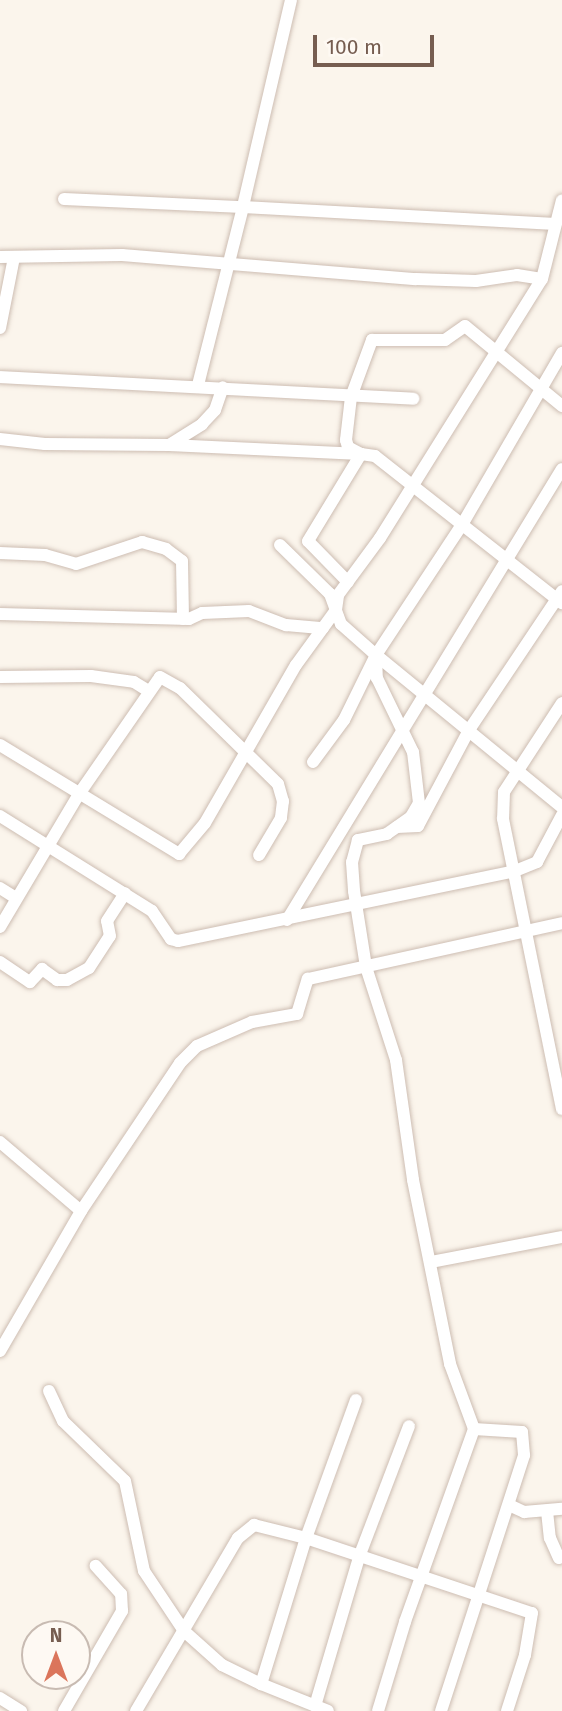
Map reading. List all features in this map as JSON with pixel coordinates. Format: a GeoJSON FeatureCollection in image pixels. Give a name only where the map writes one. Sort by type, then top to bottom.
{"type":"FeatureCollection","features":[{"type":"Feature","properties":{"kind":"street"},"geometry":{"type":"LineString","coordinates":[[198,386],[230,264],[291,0]]}},
{"type":"Feature","properties":{"kind":"street"},"geometry":{"type":"LineString","coordinates":[[64,199],[556,224]]}},
{"type":"Feature","properties":{"kind":"street"},"geometry":{"type":"LineString","coordinates":[[0,746],[179,854],[205,823],[245,751],[336,611],[338,595],[414,483],[542,279],[562,200]]}},
{"type":"Feature","properties":{"kind":"street"},"geometry":{"type":"LineString","coordinates":[[0,257],[122,255],[416,279],[476,281],[517,275],[542,279]]}},
{"type":"Feature","properties":{"kind":"street"},"geometry":{"type":"LineString","coordinates":[[0,328],[15,257]]}},
{"type":"Feature","properties":{"kind":"street"},"geometry":{"type":"LineString","coordinates":[[397,827],[418,826],[469,730],[560,598],[509,561],[388,463],[348,447],[346,440],[351,397],[372,340],[445,340],[465,326],[562,406]]}},
{"type":"Feature","properties":{"kind":"street"},"geometry":{"type":"LineString","coordinates":[[313,762],[344,720],[376,655],[463,523],[562,353]]}},
{"type":"Feature","properties":{"kind":"street"},"geometry":{"type":"LineString","coordinates":[[0,377],[413,399]]}},
{"type":"Feature","properties":{"kind":"street"},"geometry":{"type":"LineString","coordinates":[[169,445],[209,417],[223,387]]}},
{"type":"Feature","properties":{"kind":"street"},"geometry":{"type":"LineString","coordinates":[[0,439],[45,444],[169,445],[361,454]]}},
{"type":"Feature","properties":{"kind":"street"},"geometry":{"type":"LineString","coordinates":[[348,582],[308,541],[361,454]]}},
{"type":"Feature","properties":{"kind":"street"},"geometry":{"type":"LineString","coordinates":[[287,920],[424,694],[509,561],[562,468]]}},
{"type":"Feature","properties":{"kind":"street"},"geometry":{"type":"LineString","coordinates":[[0,553],[45,555],[76,564],[142,542],[166,549],[182,561],[183,619]]}},
{"type":"Feature","properties":{"kind":"street"},"geometry":{"type":"LineString","coordinates":[[280,545],[330,594],[341,624],[562,807]]}},
{"type":"Feature","properties":{"kind":"street"},"geometry":{"type":"LineString","coordinates":[[0,614],[183,619],[202,612],[249,611],[286,625],[323,628]]}},
{"type":"Feature","properties":{"kind":"street"},"geometry":{"type":"LineString","coordinates":[[376,655],[377,678],[413,752],[420,796],[416,810],[397,827],[355,845],[356,906],[366,967],[396,1060],[450,1364],[474,1429],[378,1711]]}},
{"type":"Feature","properties":{"kind":"street"},"geometry":{"type":"LineString","coordinates":[[0,677],[91,676],[134,682],[147,690]]}},
{"type":"Feature","properties":{"kind":"street"},"geometry":{"type":"LineString","coordinates":[[0,927],[79,794],[147,690],[160,677],[180,688],[278,784],[283,801],[281,818],[259,856]]}},
{"type":"Feature","properties":{"kind":"street"},"geometry":{"type":"LineString","coordinates":[[562,703],[504,792],[503,819],[562,1109]]}},
{"type":"Feature","properties":{"kind":"street"},"geometry":{"type":"LineString","coordinates":[[0,816],[152,911],[171,939],[178,941],[515,871],[537,862],[562,815]]}},
{"type":"Feature","properties":{"kind":"street"},"geometry":{"type":"LineString","coordinates":[[0,888],[16,898]]}},
{"type":"Feature","properties":{"kind":"street"},"geometry":{"type":"LineString","coordinates":[[0,962],[30,982],[42,970],[57,980],[66,980],[89,968],[110,936],[107,921],[125,893]]}},
{"type":"Feature","properties":{"kind":"street"},"geometry":{"type":"LineString","coordinates":[[0,1351],[12,1326],[81,1211],[180,1063],[197,1046],[252,1022],[297,1014],[308,979],[562,923]]}},
{"type":"Feature","properties":{"kind":"street"},"geometry":{"type":"LineString","coordinates":[[0,1142],[81,1211]]}},
{"type":"Feature","properties":{"kind":"street"},"geometry":{"type":"LineString","coordinates":[[430,1262],[562,1237]]}},
{"type":"Feature","properties":{"kind":"street"},"geometry":{"type":"LineString","coordinates":[[0,1318],[12,1326]]}},
{"type":"Feature","properties":{"kind":"street"},"geometry":{"type":"LineString","coordinates":[[49,1391],[52,1406],[63,1421],[125,1481],[144,1571],[184,1631],[222,1665],[328,1711]]}},
{"type":"Feature","properties":{"kind":"street"},"geometry":{"type":"LineString","coordinates":[[261,1684],[306,1538],[356,1401]]}},
{"type":"Feature","properties":{"kind":"street"},"geometry":{"type":"LineString","coordinates":[[315,1706],[359,1557],[409,1426]]}},
{"type":"Feature","properties":{"kind":"street"},"geometry":{"type":"LineString","coordinates":[[441,1711],[524,1455],[522,1432],[474,1429]]}},
{"type":"Feature","properties":{"kind":"street"},"geometry":{"type":"LineString","coordinates":[[509,1505],[524,1512],[562,1509]]}},
{"type":"Feature","properties":{"kind":"street"},"geometry":{"type":"LineString","coordinates":[[547,1511],[550,1538],[559,1558]]}},
{"type":"Feature","properties":{"kind":"street"},"geometry":{"type":"LineString","coordinates":[[136,1711],[238,1538],[254,1525],[306,1538],[532,1613],[525,1655],[507,1711]]}},
{"type":"Feature","properties":{"kind":"street"},"geometry":{"type":"LineString","coordinates":[[64,1711],[122,1611],[121,1594],[96,1566]]}},
{"type":"Feature","properties":{"kind":"street"},"geometry":{"type":"LineString","coordinates":[[0,1698],[21,1711]]}}]}
